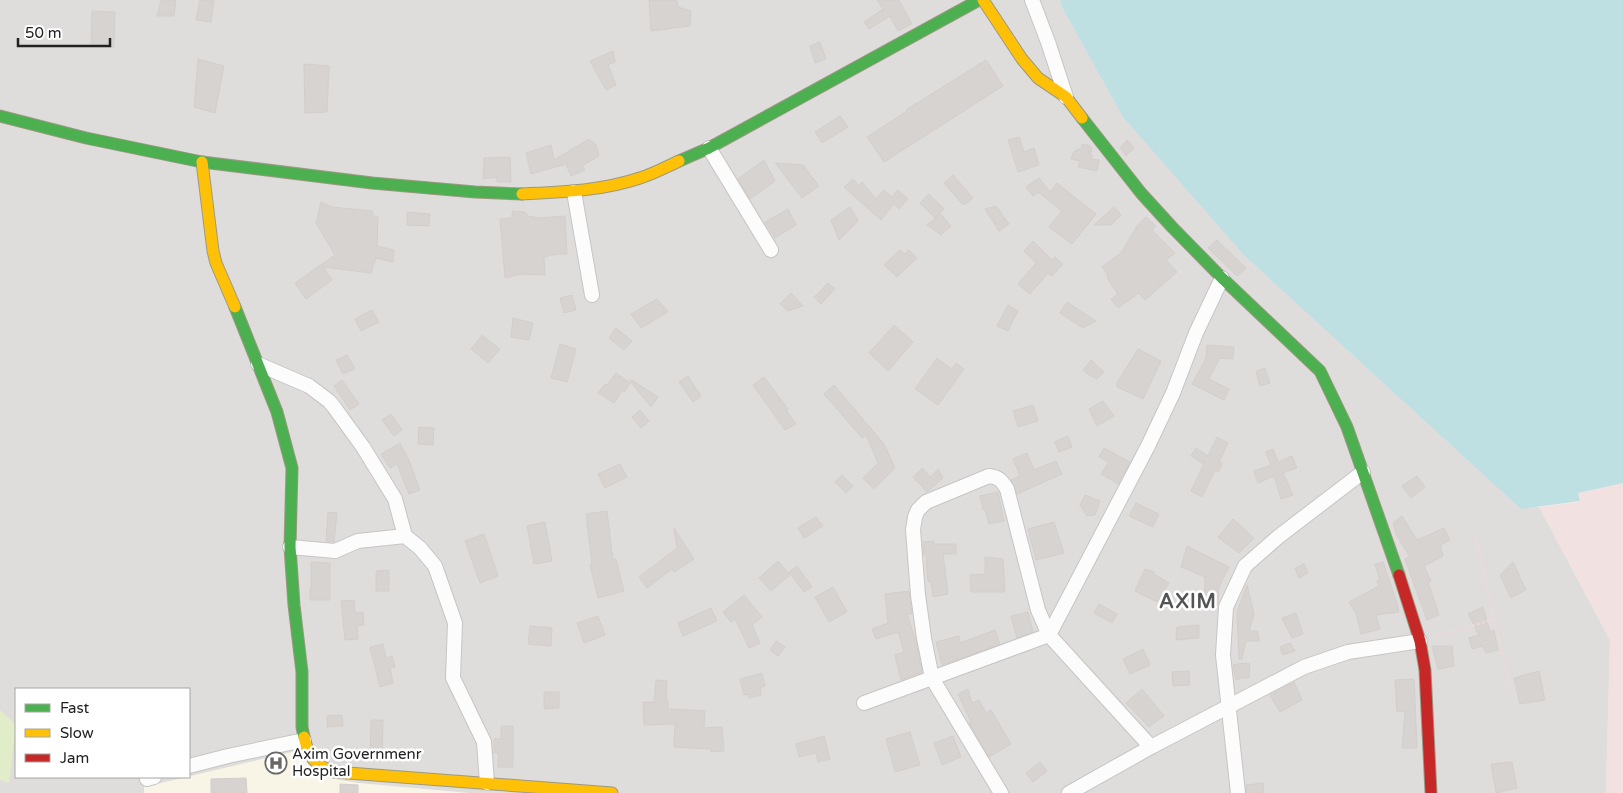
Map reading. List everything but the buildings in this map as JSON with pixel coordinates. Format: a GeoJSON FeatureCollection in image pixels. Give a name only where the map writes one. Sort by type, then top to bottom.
{"type":"FeatureCollection","features":[{"type":"Feature","properties":{"kind":"street"},"geometry":{"type":"LineString","coordinates":[[0,116],[86,138],[202,162],[372,183],[466,191],[516,194],[574,192],[598,189],[640,178],[709,148],[979,0]]}},
{"type":"Feature","properties":{"kind":"street"},"geometry":{"type":"LineString","coordinates":[[983,0],[1027,65],[1038,78],[1066,98],[1141,193],[1222,278],[1320,371],[1335,399],[1363,472],[1408,600],[1420,641],[1426,694],[1431,793]]}},
{"type":"Feature","properties":{"kind":"street"},"geometry":{"type":"LineString","coordinates":[[1032,0],[1066,98]]}},
{"type":"Feature","properties":{"kind":"street"},"geometry":{"type":"LineString","coordinates":[[709,148],[772,250]]}},
{"type":"Feature","properties":{"kind":"street"},"geometry":{"type":"LineString","coordinates":[[202,162],[216,263],[282,427],[292,468],[290,547],[294,605],[301,655],[302,727],[304,740],[312,760],[326,769],[335,772],[482,786],[612,793]]}},
{"type":"Feature","properties":{"kind":"street"},"geometry":{"type":"LineString","coordinates":[[574,192],[592,295]]}},
{"type":"Feature","properties":{"kind":"street"},"geometry":{"type":"LineString","coordinates":[[864,703],[1049,635],[1148,446],[1173,394],[1196,333],[1222,278]]}},
{"type":"Feature","properties":{"kind":"street"},"geometry":{"type":"LineString","coordinates":[[258,364],[309,386],[329,401],[363,448],[395,499],[405,536],[420,548],[435,566],[453,615],[455,632],[453,678],[484,742],[482,786]]}},
{"type":"Feature","properties":{"kind":"street"},"geometry":{"type":"LineString","coordinates":[[1238,793],[1223,655],[1226,607],[1245,566],[1278,536],[1363,472]]}},
{"type":"Feature","properties":{"kind":"street"},"geometry":{"type":"LineString","coordinates":[[1001,793],[932,678],[918,595],[913,530],[918,510],[926,502],[989,476],[995,476],[1001,480],[1007,489],[1038,610],[1049,635],[1151,747]]}},
{"type":"Feature","properties":{"kind":"street"},"geometry":{"type":"LineString","coordinates":[[290,547],[334,551],[358,541],[405,536]]}},
{"type":"Feature","properties":{"kind":"street"},"geometry":{"type":"LineString","coordinates":[[1069,793],[1151,747],[1304,667],[1348,652],[1420,641]]}},
{"type":"Feature","properties":{"kind":"street"},"geometry":{"type":"LineString","coordinates":[[190,766],[304,740]]}},
{"type":"Feature","properties":{"kind":"path"},"geometry":{"type":"LineString","coordinates":[[1475,535],[1512,695]]}},
{"type":"Feature","properties":{"kind":"path"},"geometry":{"type":"LineString","coordinates":[[1420,641],[1495,619]]}},
{"type":"Feature","properties":{"kind":"shaded area"},"geometry":{"type":"Polygon","coordinates":[[[0,0],[1060,0],[1061,5],[1446,439],[1521,508],[1539,507],[1610,640],[1606,793],[0,793],[0,0]]]}},
{"type":"Feature","properties":{"kind":"shaded area"},"geometry":{"type":"Polygon","coordinates":[[[1623,483],[1623,793],[1606,793],[1610,640],[1539,507],[1579,502],[1578,493],[1623,483]]]}},
{"type":"Feature","properties":{"kind":"shaded area","name":"Axim Governmenr Hospital"},"geometry":{"type":"Polygon","coordinates":[[[300,750],[316,776],[359,783],[469,793],[144,793],[144,787],[182,778],[190,778],[190,776],[300,750]]]}},
{"type":"Feature","properties":{"kind":"green space"},"geometry":{"type":"Polygon","coordinates":[[[0,710],[15,724],[15,733],[9,783],[0,780],[0,710]]]}},
{"type":"Feature","properties":{"kind":"water"},"geometry":{"type":"Polygon","coordinates":[[[1060,0],[1623,0],[1623,483],[1578,493],[1580,501],[1521,509],[1245,256],[1123,117],[1060,0]]]}},
{"type":"Feature","properties":{"kind":"traffic: fast"},"geometry":{"type":"LineString","coordinates":[[679,161],[709,148],[979,0]]}},
{"type":"Feature","properties":{"kind":"traffic: fast"},"geometry":{"type":"LineString","coordinates":[[0,116],[86,138],[202,162],[372,183],[522,194]]}},
{"type":"Feature","properties":{"kind":"traffic: fast"},"geometry":{"type":"LineString","coordinates":[[1082,118],[1141,193],[1172,227],[1222,278],[1320,371],[1347,427],[1399,575]]}},
{"type":"Feature","properties":{"kind":"traffic: fast"},"geometry":{"type":"LineString","coordinates":[[235,307],[277,412],[292,468],[290,547],[294,605],[302,672],[302,727],[304,737]]}},
{"type":"Feature","properties":{"kind":"traffic: slow"},"geometry":{"type":"LineString","coordinates":[[983,0],[1022,59],[1038,78],[1066,97],[1082,118]]}},
{"type":"Feature","properties":{"kind":"traffic: slow"},"geometry":{"type":"LineString","coordinates":[[522,194],[611,186],[645,176],[679,161]]}},
{"type":"Feature","properties":{"kind":"traffic: slow"},"geometry":{"type":"LineString","coordinates":[[202,162],[213,251],[216,263],[235,307]]}},
{"type":"Feature","properties":{"kind":"traffic: slow"},"geometry":{"type":"LineString","coordinates":[[304,737],[310,755],[314,760],[322,767],[335,772],[612,793]]}},
{"type":"Feature","properties":{"kind":"traffic: jam"},"geometry":{"type":"LineString","coordinates":[[1399,575],[1420,641],[1425,670],[1431,793]]}},
{"type":"Feature","properties":{"kind":"place","name":"Axim Governmenr Hospital"},"geometry":{"type":"Point","coordinates":[276,763]}},
{"type":"Feature","properties":{"kind":"district","name":"AXIM"},"geometry":{"type":"Point","coordinates":[1188,602]}}]}
